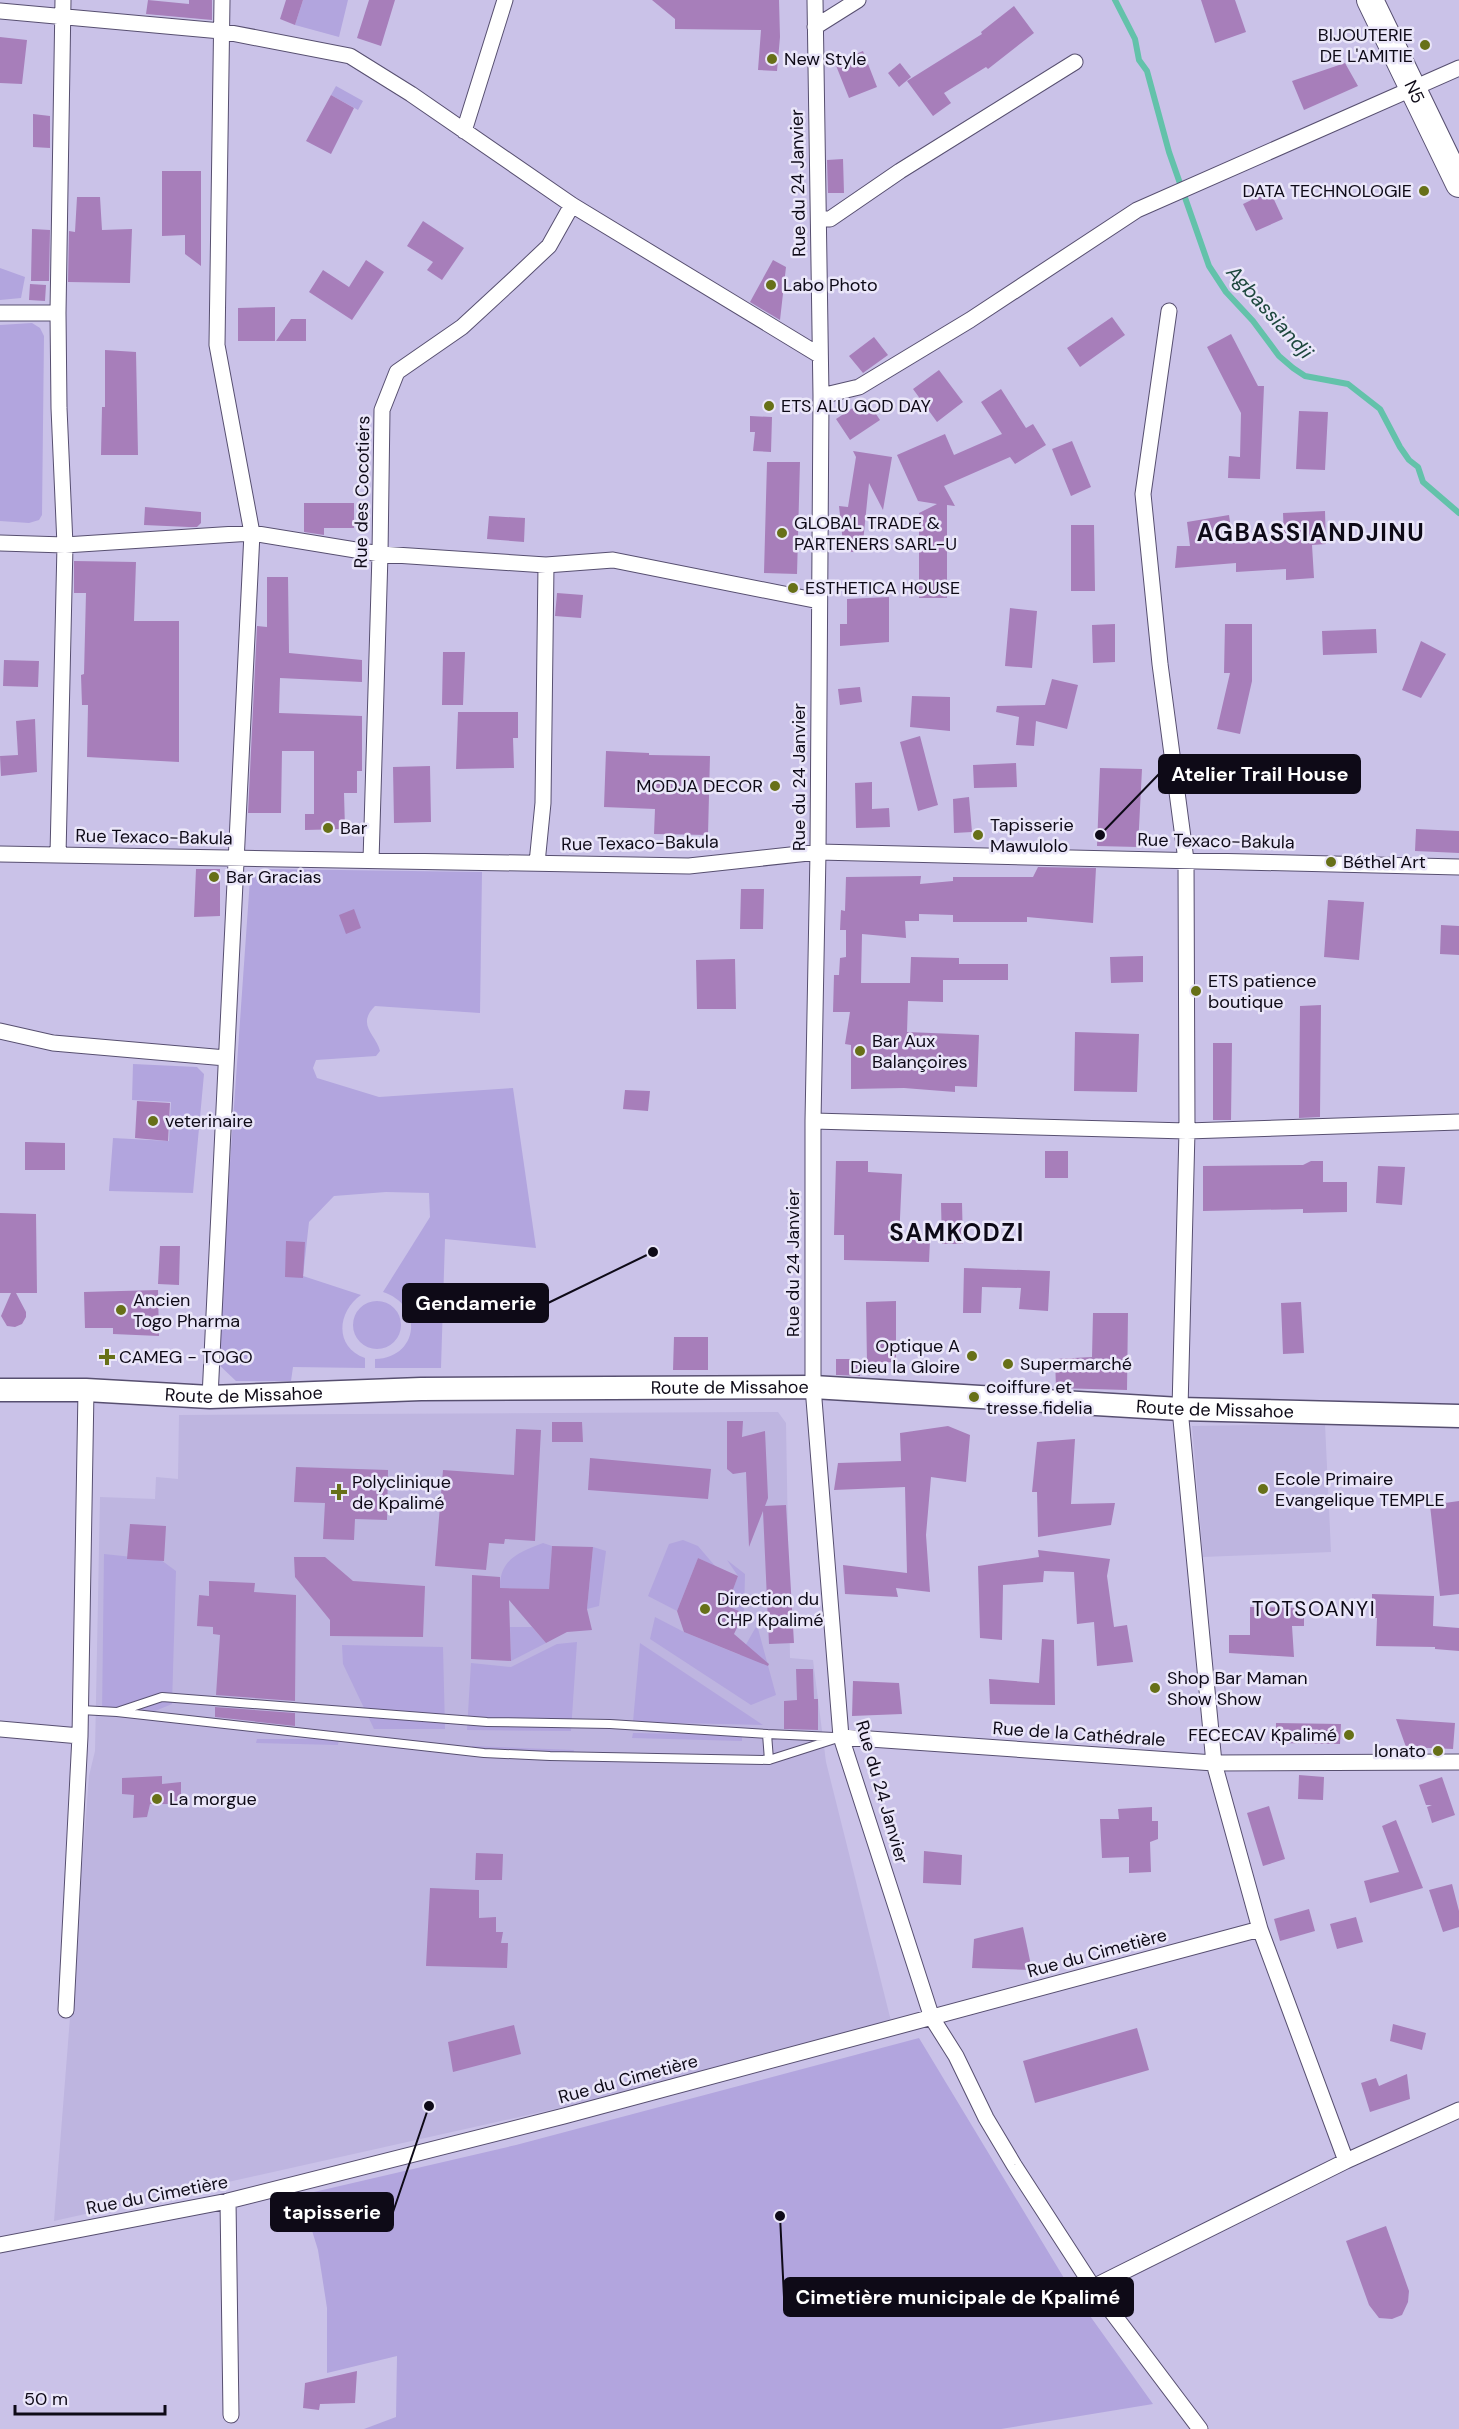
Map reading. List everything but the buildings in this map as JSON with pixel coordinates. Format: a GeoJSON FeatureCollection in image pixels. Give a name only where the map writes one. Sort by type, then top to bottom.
{"type":"FeatureCollection","features":[{"type":"Feature","properties":{"kind":"main road","name":"N5"},"geometry":{"type":"LineString","coordinates":[[1370,0],[1459,184]]}},
{"type":"Feature","properties":{"kind":"main road","name":"Route de Missahoe"},"geometry":{"type":"LineString","coordinates":[[0,1390],[86,1390],[210,1397],[421,1389],[813,1387],[1180,1409],[1459,1416]]}},
{"type":"Feature","properties":{"kind":"street"},"geometry":{"type":"LineString","coordinates":[[58,855],[65,545],[59,408],[58,313],[63,0]]}},
{"type":"Feature","properties":{"kind":"street"},"geometry":{"type":"LineString","coordinates":[[210,1397],[252,533],[217,345],[222,0]]}},
{"type":"Feature","properties":{"kind":"street"},"geometry":{"type":"LineString","coordinates":[[464,131],[505,0]]}},
{"type":"Feature","properties":{"kind":"street","name":"Rue du 24 Janvier"},"geometry":{"type":"LineString","coordinates":[[815,0],[820,396],[818,852],[813,1121],[813,1387],[841,1737],[932,2018],[956,2056],[986,2118],[1014,2165],[1093,2287],[1200,2429]]}},
{"type":"Feature","properties":{"kind":"street"},"geometry":{"type":"LineString","coordinates":[[815,27],[858,0]]}},
{"type":"Feature","properties":{"kind":"street"},"geometry":{"type":"LineString","coordinates":[[0,11],[221,31],[350,56],[380,73],[572,206],[819,355]]}},
{"type":"Feature","properties":{"kind":"street"},"geometry":{"type":"LineString","coordinates":[[819,219],[830,219],[900,171],[1076,62]]}},
{"type":"Feature","properties":{"kind":"street"},"geometry":{"type":"LineString","coordinates":[[820,396],[859,387],[970,320],[1137,210],[1459,68]]}},
{"type":"Feature","properties":{"kind":"street","name":"Rue des Cocotiers"},"geometry":{"type":"LineString","coordinates":[[371,861],[382,410],[397,372],[462,327],[549,246],[572,206]]}},
{"type":"Feature","properties":{"kind":"street"},"geometry":{"type":"LineString","coordinates":[[1169,311],[1143,494],[1160,664],[1186,860],[1187,1131],[1180,1409],[1214,1763],[1260,1929],[1346,2161]]}},
{"type":"Feature","properties":{"kind":"street"},"geometry":{"type":"LineString","coordinates":[[0,313],[58,313]]}},
{"type":"Feature","properties":{"kind":"street"},"geometry":{"type":"LineString","coordinates":[[0,543],[65,545],[252,533],[380,554],[546,565],[613,560],[819,601]]}},
{"type":"Feature","properties":{"kind":"street"},"geometry":{"type":"LineString","coordinates":[[537,863],[543,803],[546,565]]}},
{"type":"Feature","properties":{"kind":"street","name":"Rue Texaco-Bakula"},"geometry":{"type":"LineString","coordinates":[[0,854],[689,866],[818,852],[1459,867]]}},
{"type":"Feature","properties":{"kind":"street"},"geometry":{"type":"LineString","coordinates":[[0,1031],[53,1043],[226,1059]]}},
{"type":"Feature","properties":{"kind":"street"},"geometry":{"type":"LineString","coordinates":[[813,1121],[1187,1131],[1459,1122]]}},
{"type":"Feature","properties":{"kind":"street"},"geometry":{"type":"LineString","coordinates":[[66,2010],[81,1710],[86,1390]]}},
{"type":"Feature","properties":{"kind":"street"},"geometry":{"type":"LineString","coordinates":[[0,1729],[80,1736]]}},
{"type":"Feature","properties":{"kind":"street","name":"Rue de la Cathédrale"},"geometry":{"type":"LineString","coordinates":[[841,1737],[1214,1763],[1459,1762]]}},
{"type":"Feature","properties":{"kind":"street","name":"Rue du Cimetière"},"geometry":{"type":"LineString","coordinates":[[0,2245],[228,2201],[564,2116],[1260,1929]]}},
{"type":"Feature","properties":{"kind":"street"},"geometry":{"type":"LineString","coordinates":[[1093,2287],[1346,2161],[1459,2110]]}},
{"type":"Feature","properties":{"kind":"street"},"geometry":{"type":"LineString","coordinates":[[228,2201],[231,2415]]}},
{"type":"Feature","properties":{"kind":"lane"},"geometry":{"type":"LineString","coordinates":[[117,1712],[162,1697],[487,1722],[610,1724],[841,1737]]}},
{"type":"Feature","properties":{"kind":"lane"},"geometry":{"type":"LineString","coordinates":[[81,1710],[117,1712],[484,1753],[550,1756],[769,1760],[841,1737]]}},
{"type":"Feature","properties":{"kind":"lane"},"geometry":{"type":"LineString","coordinates":[[767,1734],[769,1760]]}},
{"type":"Feature","properties":{"kind":"shaded area"},"geometry":{"type":"Polygon","coordinates":[[[303,0],[348,0],[339,37],[295,25],[303,0]]]}},
{"type":"Feature","properties":{"kind":"shaded area"},"geometry":{"type":"Polygon","coordinates":[[[336,86],[363,101],[358,110],[331,95],[336,86]]]}},
{"type":"Feature","properties":{"kind":"shaded area"},"geometry":{"type":"Polygon","coordinates":[[[0,268],[25,277],[21,298],[0,300],[0,268]]]}},
{"type":"Feature","properties":{"kind":"shaded area"},"geometry":{"type":"Polygon","coordinates":[[[32,323],[40,328],[44,336],[42,515],[39,520],[29,523],[0,521],[0,325],[32,323]]]}},
{"type":"Feature","properties":{"kind":"shaded area"},"geometry":{"type":"Polygon","coordinates":[[[269,869],[482,872],[480,1013],[375,1006],[367,1019],[367,1024],[380,1051],[376,1056],[316,1060],[313,1068],[317,1078],[379,1097],[513,1088],[536,1248],[445,1239],[441,1368],[375,1368],[375,1359],[389,1356],[400,1350],[408,1341],[411,1330],[406,1308],[383,1292],[430,1217],[429,1193],[386,1192],[334,1196],[309,1222],[303,1276],[361,1295],[347,1310],[342,1329],[348,1346],[365,1358],[365,1368],[293,1367],[291,1381],[236,1381],[216,1362],[250,879],[269,869]]]}},
{"type":"Feature","properties":{"kind":"shaded area"},"geometry":{"type":"Polygon","coordinates":[[[133,1064],[197,1067],[204,1074],[193,1193],[109,1191],[113,1138],[169,1141],[171,1102],[132,1100],[133,1064]]]}},
{"type":"Feature","properties":{"kind":"shaded area"},"geometry":{"type":"Polygon","coordinates":[[[372,1301],[382,1301],[394,1308],[401,1320],[401,1330],[394,1342],[382,1349],[372,1349],[357,1338],[353,1330],[353,1320],[364,1305],[372,1301]]]}},
{"type":"Feature","properties":{"kind":"shaded area"},"geometry":{"type":"Polygon","coordinates":[[[778,1412],[786,1423],[790,1658],[813,1660],[826,1762],[894,2033],[54,2221],[89,1776],[95,1751],[100,1497],[155,1499],[156,1477],[178,1479],[179,1415],[778,1412]]]}},
{"type":"Feature","properties":{"kind":"shaded area","name":"Ecole Primaire Evangelique TEMPLE"},"geometry":{"type":"Polygon","coordinates":[[[1325,1424],[1331,1552],[1203,1557],[1192,1426],[1325,1424]]]}},
{"type":"Feature","properties":{"kind":"shaded area"},"geometry":{"type":"Polygon","coordinates":[[[683,1540],[698,1546],[715,1566],[698,1558],[677,1611],[648,1596],[669,1544],[683,1540]]]}},
{"type":"Feature","properties":{"kind":"shaded area"},"geometry":{"type":"Polygon","coordinates":[[[543,1543],[552,1546],[549,1589],[500,1588],[503,1570],[507,1563],[526,1550],[543,1543]]]}},
{"type":"Feature","properties":{"kind":"shaded area"},"geometry":{"type":"Polygon","coordinates":[[[593,1547],[606,1551],[599,1606],[587,1609],[593,1547]]]}},
{"type":"Feature","properties":{"kind":"shaded area"},"geometry":{"type":"Polygon","coordinates":[[[104,1554],[161,1560],[176,1571],[172,1704],[138,1718],[102,1716],[104,1554]]]}},
{"type":"Feature","properties":{"kind":"shaded area"},"geometry":{"type":"Polygon","coordinates":[[[727,1560],[745,1574],[744,1613],[727,1606],[738,1576],[727,1560]]]}},
{"type":"Feature","properties":{"kind":"shaded area"},"geometry":{"type":"Polygon","coordinates":[[[655,1617],[684,1632],[740,1655],[757,1625],[776,1695],[751,1705],[650,1639],[655,1617]]]}},
{"type":"Feature","properties":{"kind":"shaded area"},"geometry":{"type":"Polygon","coordinates":[[[510,1627],[532,1627],[546,1643],[511,1661],[510,1627]]]}},
{"type":"Feature","properties":{"kind":"shaded area"},"geometry":{"type":"Polygon","coordinates":[[[577,1642],[571,1731],[467,1730],[471,1663],[511,1667],[557,1644],[577,1642]]]}},
{"type":"Feature","properties":{"kind":"shaded area"},"geometry":{"type":"Polygon","coordinates":[[[640,1643],[763,1725],[633,1722],[640,1643]]]}},
{"type":"Feature","properties":{"kind":"shaded area"},"geometry":{"type":"Polygon","coordinates":[[[342,1645],[443,1647],[445,1729],[374,1729],[343,1664],[342,1645]]]}},
{"type":"Feature","properties":{"kind":"shaded area"},"geometry":{"type":"Polygon","coordinates":[[[633,1733],[742,1735],[742,1741],[632,1738],[633,1733]]]}},
{"type":"Feature","properties":{"kind":"shaded area"},"geometry":{"type":"Polygon","coordinates":[[[257,1739],[339,1739],[338,1745],[256,1743],[257,1739]]]}},
{"type":"Feature","properties":{"kind":"shaded area"},"geometry":{"type":"Polygon","coordinates":[[[472,1746],[574,1750],[573,1754],[472,1751],[472,1746]]]}},
{"type":"Feature","properties":{"kind":"shaded area"},"geometry":{"type":"Polygon","coordinates":[[[919,2038],[1070,2288],[1153,2404],[1001,2429],[364,2429],[396,2417],[397,2356],[327,2373],[327,2308],[318,2250],[301,2195],[516,2145],[919,2038]]]}},
{"type":"Feature","properties":{"kind":"waterway","name":"Agbassiandji"},"geometry":{"type":"LineString","coordinates":[[1115,0],[1135,39],[1139,60],[1147,71],[1169,152],[1209,266],[1226,292],[1253,321],[1279,356],[1293,368],[1305,376],[1348,384],[1380,409],[1400,447],[1409,460],[1418,467],[1423,482],[1459,513]]}},
{"type":"Feature","properties":{"kind":"place","name":"BIJOUTERIE DE L'AMITIE"},"geometry":{"type":"Point","coordinates":[1425,45]}},
{"type":"Feature","properties":{"kind":"place","name":"New Style"},"geometry":{"type":"Point","coordinates":[772,59]}},
{"type":"Feature","properties":{"kind":"place","name":"DATA TECHNOLOGIE"},"geometry":{"type":"Point","coordinates":[1424,191]}},
{"type":"Feature","properties":{"kind":"place","name":"Labo Photo"},"geometry":{"type":"Point","coordinates":[771,285]}},
{"type":"Feature","properties":{"kind":"place","name":"ETS ALU GOD DAY"},"geometry":{"type":"Point","coordinates":[769,406]}},
{"type":"Feature","properties":{"kind":"place","name":"GLOBAL TRADE & PARTENERS SARL-U"},"geometry":{"type":"Point","coordinates":[782,533]}},
{"type":"Feature","properties":{"kind":"place","name":"ESTHETICA HOUSE"},"geometry":{"type":"Point","coordinates":[793,588]}},
{"type":"Feature","properties":{"kind":"place","name":"MODJA DECOR"},"geometry":{"type":"Point","coordinates":[775,786]}},
{"type":"Feature","properties":{"kind":"place","name":"Bar"},"geometry":{"type":"Point","coordinates":[328,828]}},
{"type":"Feature","properties":{"kind":"place","name":"Tapisserie Mawulolo"},"geometry":{"type":"Point","coordinates":[978,835]}},
{"type":"Feature","properties":{"kind":"place","name":"Atelier Trail House"},"geometry":{"type":"Point","coordinates":[1100,835]}},
{"type":"Feature","properties":{"kind":"place","name":"Béthel Art"},"geometry":{"type":"Point","coordinates":[1331,862]}},
{"type":"Feature","properties":{"kind":"place","name":"Bar Gracias"},"geometry":{"type":"Point","coordinates":[214,877]}},
{"type":"Feature","properties":{"kind":"place","name":"ETS patience boutique"},"geometry":{"type":"Point","coordinates":[1196,991]}},
{"type":"Feature","properties":{"kind":"place","name":"Bar Aux Balançoires"},"geometry":{"type":"Point","coordinates":[860,1051]}},
{"type":"Feature","properties":{"kind":"place","name":"veterinaire"},"geometry":{"type":"Point","coordinates":[153,1121]}},
{"type":"Feature","properties":{"kind":"place","name":"Gendamerie"},"geometry":{"type":"Point","coordinates":[653,1252]}},
{"type":"Feature","properties":{"kind":"place","name":"Ancien Togo Pharma"},"geometry":{"type":"Point","coordinates":[121,1310]}},
{"type":"Feature","properties":{"kind":"place","name":"Optique A Dieu la Gloire"},"geometry":{"type":"Point","coordinates":[972,1356]}},
{"type":"Feature","properties":{"kind":"place","name":"CAMEG - TOGO"},"geometry":{"type":"Point","coordinates":[107,1357]}},
{"type":"Feature","properties":{"kind":"place","name":"Supermarché"},"geometry":{"type":"Point","coordinates":[1008,1364]}},
{"type":"Feature","properties":{"kind":"place","name":"coiffure et tresse fidelia"},"geometry":{"type":"Point","coordinates":[974,1397]}},
{"type":"Feature","properties":{"kind":"place","name":"Ecole Primaire Evangelique TEMPLE"},"geometry":{"type":"Point","coordinates":[1263,1489]}},
{"type":"Feature","properties":{"kind":"place","name":"Polyclinique de Kpalimé"},"geometry":{"type":"Point","coordinates":[339,1492]}},
{"type":"Feature","properties":{"kind":"place","name":"Direction du CHP Kpalimé"},"geometry":{"type":"Point","coordinates":[705,1609]}},
{"type":"Feature","properties":{"kind":"place","name":"Shop Bar Maman Show Show"},"geometry":{"type":"Point","coordinates":[1155,1688]}},
{"type":"Feature","properties":{"kind":"place","name":"FECECAV Kpalimé"},"geometry":{"type":"Point","coordinates":[1349,1735]}},
{"type":"Feature","properties":{"kind":"place","name":"lonato"},"geometry":{"type":"Point","coordinates":[1438,1751]}},
{"type":"Feature","properties":{"kind":"place","name":"La morgue"},"geometry":{"type":"Point","coordinates":[157,1799]}},
{"type":"Feature","properties":{"kind":"place","name":"tapisserie"},"geometry":{"type":"Point","coordinates":[429,2106]}},
{"type":"Feature","properties":{"kind":"place","name":"Cimetière municipale de Kpalimé"},"geometry":{"type":"Point","coordinates":[780,2216]}},
{"type":"Feature","properties":{"kind":"district","name":"AGBASSIANDJINU"},"geometry":{"type":"Point","coordinates":[1311,532]}},
{"type":"Feature","properties":{"kind":"district","name":"SAMKODZI"},"geometry":{"type":"Point","coordinates":[957,1232]}},
{"type":"Feature","properties":{"kind":"district","name":"TOTSOANYI"},"geometry":{"type":"Point","coordinates":[1314,1609]}}]}
